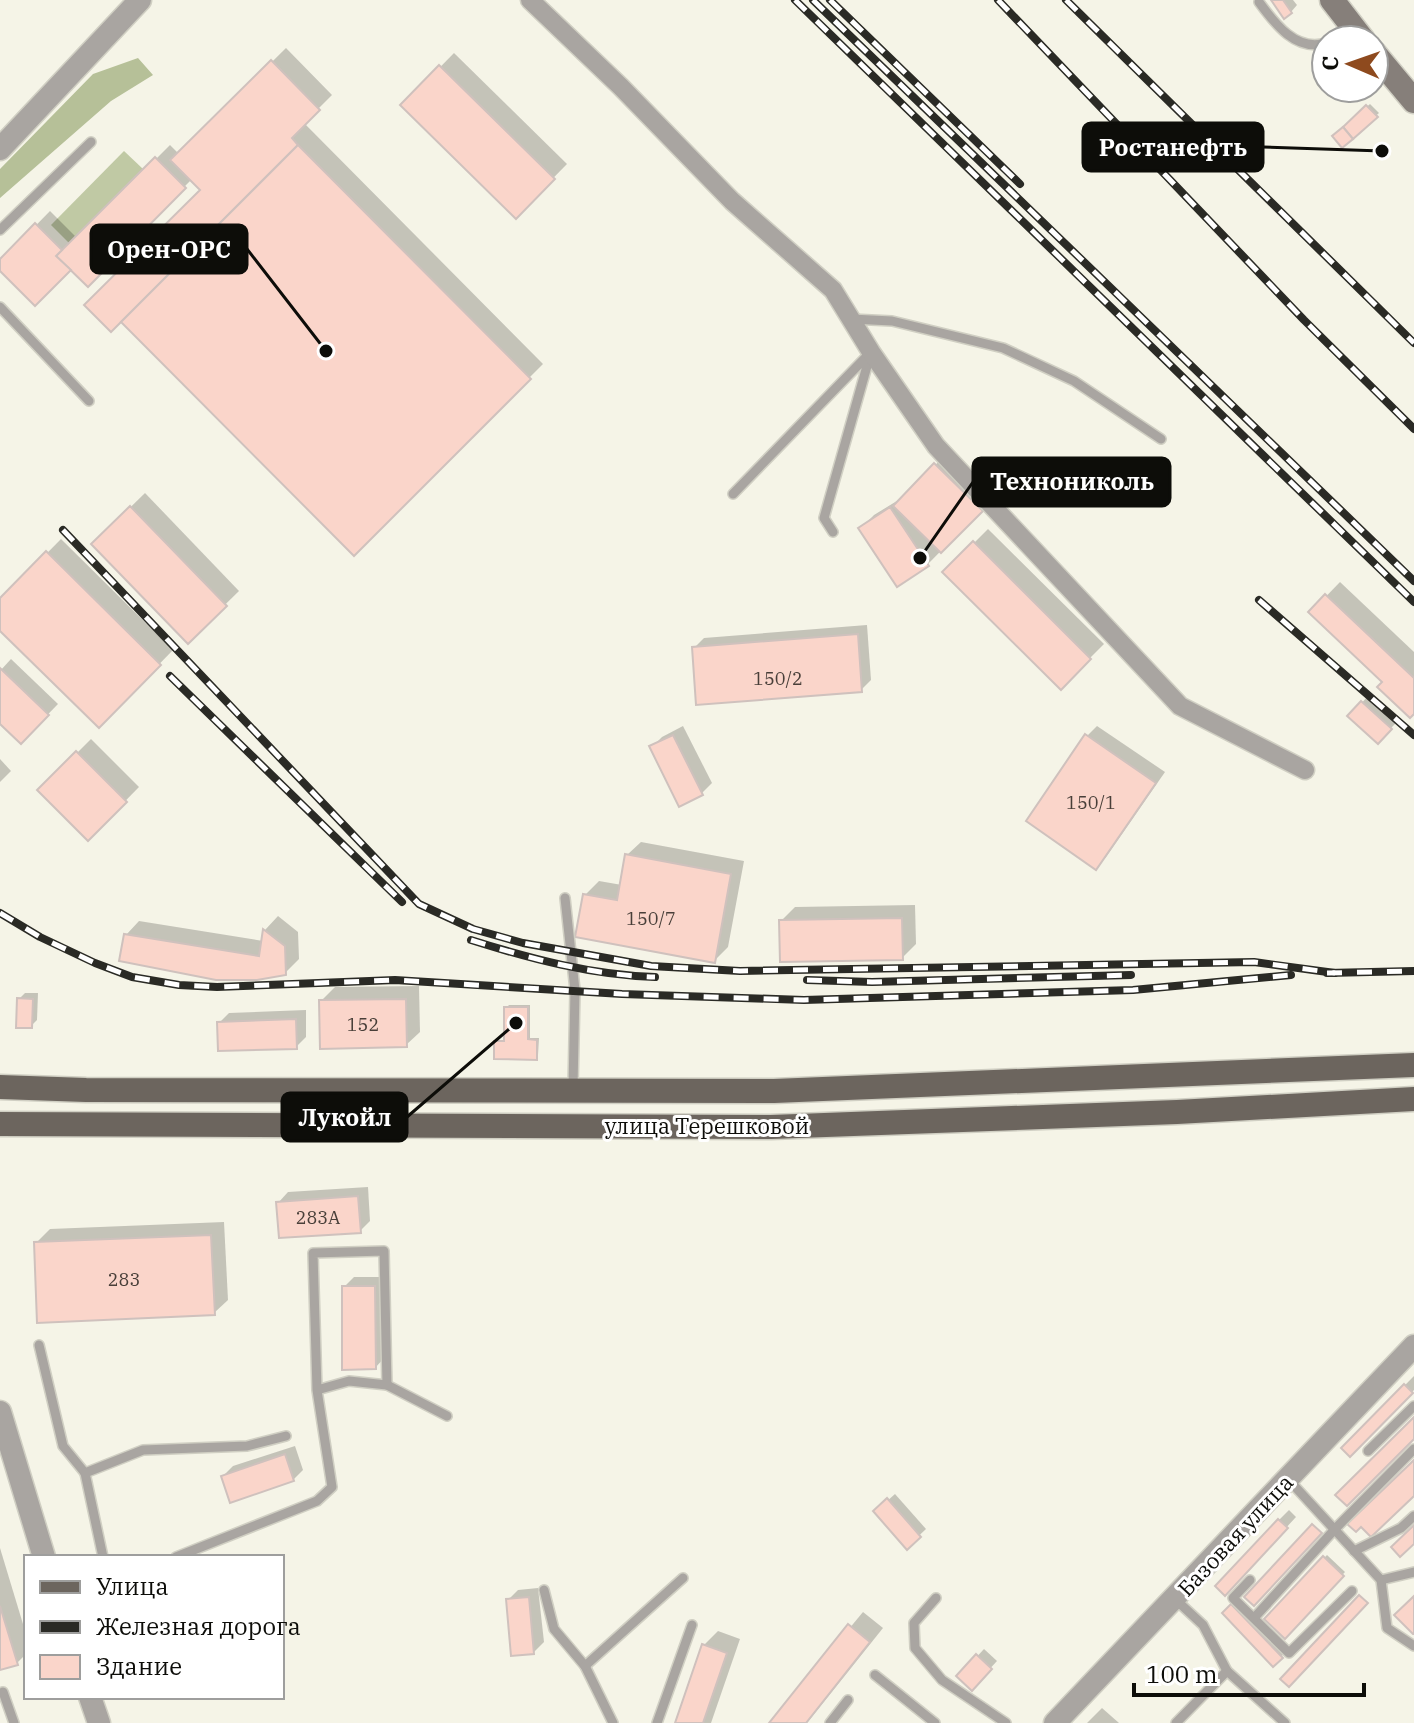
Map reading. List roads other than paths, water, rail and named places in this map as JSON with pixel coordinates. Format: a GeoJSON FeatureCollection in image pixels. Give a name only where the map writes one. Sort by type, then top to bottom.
{"type":"FeatureCollection","features":[{"type":"Feature","properties":{"kind":"main road"},"geometry":{"type":"LineString","coordinates":[[1332,0],[1351,24]]}},
{"type":"Feature","properties":{"kind":"main road"},"geometry":{"type":"LineString","coordinates":[[1390,72],[1414,101]]}},
{"type":"Feature","properties":{"kind":"main road","name":"улица Терешковой"},"geometry":{"type":"LineString","coordinates":[[0,1087],[86,1090],[774,1091],[1414,1065]]}},
{"type":"Feature","properties":{"kind":"main road"},"geometry":{"type":"LineString","coordinates":[[573,1091],[573,1126]]}},
{"type":"Feature","properties":{"kind":"main road","name":"улица Терешковой"},"geometry":{"type":"LineString","coordinates":[[0,1124],[771,1127],[1414,1099]]}},
{"type":"Feature","properties":{"kind":"street"},"geometry":{"type":"LineString","coordinates":[[0,149],[140,0]]}},
{"type":"Feature","properties":{"kind":"street"},"geometry":{"type":"LineString","coordinates":[[530,0],[732,201],[833,290],[871,352],[936,446],[1180,706],[1305,770]]}},
{"type":"Feature","properties":{"kind":"street","name":"Базовая улица"},"geometry":{"type":"LineString","coordinates":[[1055,1723],[1414,1346]]}},
{"type":"Feature","properties":{"kind":"street"},"geometry":{"type":"LineString","coordinates":[[0,1412],[43,1555]]}},
{"type":"Feature","properties":{"kind":"street"},"geometry":{"type":"LineString","coordinates":[[91,1699],[99,1723]]}},
{"type":"Feature","properties":{"kind":"lane"},"geometry":{"type":"LineString","coordinates":[[1259,2],[1292,39],[1310,44]]}},
{"type":"Feature","properties":{"kind":"lane"},"geometry":{"type":"LineString","coordinates":[[0,230],[91,142]]}},
{"type":"Feature","properties":{"kind":"lane"},"geometry":{"type":"LineString","coordinates":[[0,307],[89,401]]}},
{"type":"Feature","properties":{"kind":"lane"},"geometry":{"type":"LineString","coordinates":[[851,319],[892,321],[1003,348],[1074,381],[1161,439]]}},
{"type":"Feature","properties":{"kind":"lane"},"geometry":{"type":"LineString","coordinates":[[733,494],[871,352]]}},
{"type":"Feature","properties":{"kind":"lane"},"geometry":{"type":"LineString","coordinates":[[833,532],[824,518],[871,352]]}},
{"type":"Feature","properties":{"kind":"lane"},"geometry":{"type":"LineString","coordinates":[[565,898],[575,990],[573,1091]]}},
{"type":"Feature","properties":{"kind":"lane"},"geometry":{"type":"LineString","coordinates":[[181,1555],[317,1501],[332,1487],[317,1390],[313,1253],[384,1251],[387,1385]]}},
{"type":"Feature","properties":{"kind":"lane"},"geometry":{"type":"LineString","coordinates":[[39,1345],[63,1446],[85,1473],[103,1555]]}},
{"type":"Feature","properties":{"kind":"lane"},"geometry":{"type":"LineString","coordinates":[[317,1390],[349,1381],[387,1385],[447,1416]]}},
{"type":"Feature","properties":{"kind":"lane"},"geometry":{"type":"LineString","coordinates":[[1368,1451],[1414,1406]]}},
{"type":"Feature","properties":{"kind":"lane"},"geometry":{"type":"LineString","coordinates":[[85,1473],[143,1450],[247,1446],[286,1436]]}},
{"type":"Feature","properties":{"kind":"lane"},"geometry":{"type":"LineString","coordinates":[[1254,1618],[1414,1449]]}},
{"type":"Feature","properties":{"kind":"lane"},"geometry":{"type":"LineString","coordinates":[[1288,1479],[1381,1580],[1387,1628],[1414,1646]]}},
{"type":"Feature","properties":{"kind":"lane"},"geometry":{"type":"LineString","coordinates":[[1354,1551],[1401,1528],[1414,1516]]}},
{"type":"Feature","properties":{"kind":"lane"},"geometry":{"type":"LineString","coordinates":[[1381,1580],[1414,1572]]}},
{"type":"Feature","properties":{"kind":"lane"},"geometry":{"type":"LineString","coordinates":[[585,1666],[683,1578]]}},
{"type":"Feature","properties":{"kind":"lane"},"geometry":{"type":"LineString","coordinates":[[1250,1580],[1233,1598],[1289,1653],[1352,1591]]}},
{"type":"Feature","properties":{"kind":"lane"},"geometry":{"type":"LineString","coordinates":[[544,1590],[554,1629],[585,1666],[613,1723]]}},
{"type":"Feature","properties":{"kind":"lane"},"geometry":{"type":"LineString","coordinates":[[936,1598],[914,1623],[915,1648],[942,1680],[1006,1723]]}},
{"type":"Feature","properties":{"kind":"lane"},"geometry":{"type":"LineString","coordinates":[[1175,1599],[1203,1625],[1227,1671],[1285,1723]]}},
{"type":"Feature","properties":{"kind":"lane"},"geometry":{"type":"LineString","coordinates":[[657,1723],[692,1625]]}},
{"type":"Feature","properties":{"kind":"lane"},"geometry":{"type":"LineString","coordinates":[[1176,1723],[1227,1671]]}},
{"type":"Feature","properties":{"kind":"lane"},"geometry":{"type":"LineString","coordinates":[[875,1675],[935,1723]]}},
{"type":"Feature","properties":{"kind":"lane"},"geometry":{"type":"LineString","coordinates":[[3,1692],[14,1723]]}},
{"type":"Feature","properties":{"kind":"lane"},"geometry":{"type":"LineString","coordinates":[[830,1723],[848,1700]]}},
{"type":"Feature","properties":{"kind":"railway"},"geometry":{"type":"LineString","coordinates":[[795,0],[1414,602]]}},
{"type":"Feature","properties":{"kind":"railway"},"geometry":{"type":"LineString","coordinates":[[813,0],[1414,581]]}},
{"type":"Feature","properties":{"kind":"railway"},"geometry":{"type":"LineString","coordinates":[[830,0],[1020,184]]}},
{"type":"Feature","properties":{"kind":"railway"},"geometry":{"type":"LineString","coordinates":[[998,0],[1304,320],[1414,429]]}},
{"type":"Feature","properties":{"kind":"railway"},"geometry":{"type":"LineString","coordinates":[[1066,0],[1414,343]]}},
{"type":"Feature","properties":{"kind":"railway"},"geometry":{"type":"LineString","coordinates":[[63,530],[419,904],[473,929],[523,943],[651,966],[740,971],[1254,962],[1335,973]]}},
{"type":"Feature","properties":{"kind":"railway"},"geometry":{"type":"LineString","coordinates":[[1259,600],[1414,735]]}},
{"type":"Feature","properties":{"kind":"railway"},"geometry":{"type":"LineString","coordinates":[[170,676],[402,902]]}},
{"type":"Feature","properties":{"kind":"railway"},"geometry":{"type":"LineString","coordinates":[[0,913],[40,937],[132,977],[179,985],[217,987],[395,980],[622,994],[804,1000],[1133,990],[1291,975]]}},
{"type":"Feature","properties":{"kind":"railway"},"geometry":{"type":"LineString","coordinates":[[471,940],[562,965],[655,977]]}},
{"type":"Feature","properties":{"kind":"railway"},"geometry":{"type":"LineString","coordinates":[[1327,973],[1414,971]]}},
{"type":"Feature","properties":{"kind":"railway"},"geometry":{"type":"LineString","coordinates":[[807,980],[872,982],[1131,975]]}},
{"type":"Feature","properties":{"kind":"place","name":"Ростанефть"},"geometry":{"type":"Point","coordinates":[1382,151]}},
{"type":"Feature","properties":{"kind":"place","name":"Орен-ОРС"},"geometry":{"type":"Point","coordinates":[326,351]}},
{"type":"Feature","properties":{"kind":"place","name":"Технониколь"},"geometry":{"type":"Point","coordinates":[920,558]}},
{"type":"Feature","properties":{"kind":"place","name":"Лукойл"},"geometry":{"type":"Point","coordinates":[516,1023]}}]}
